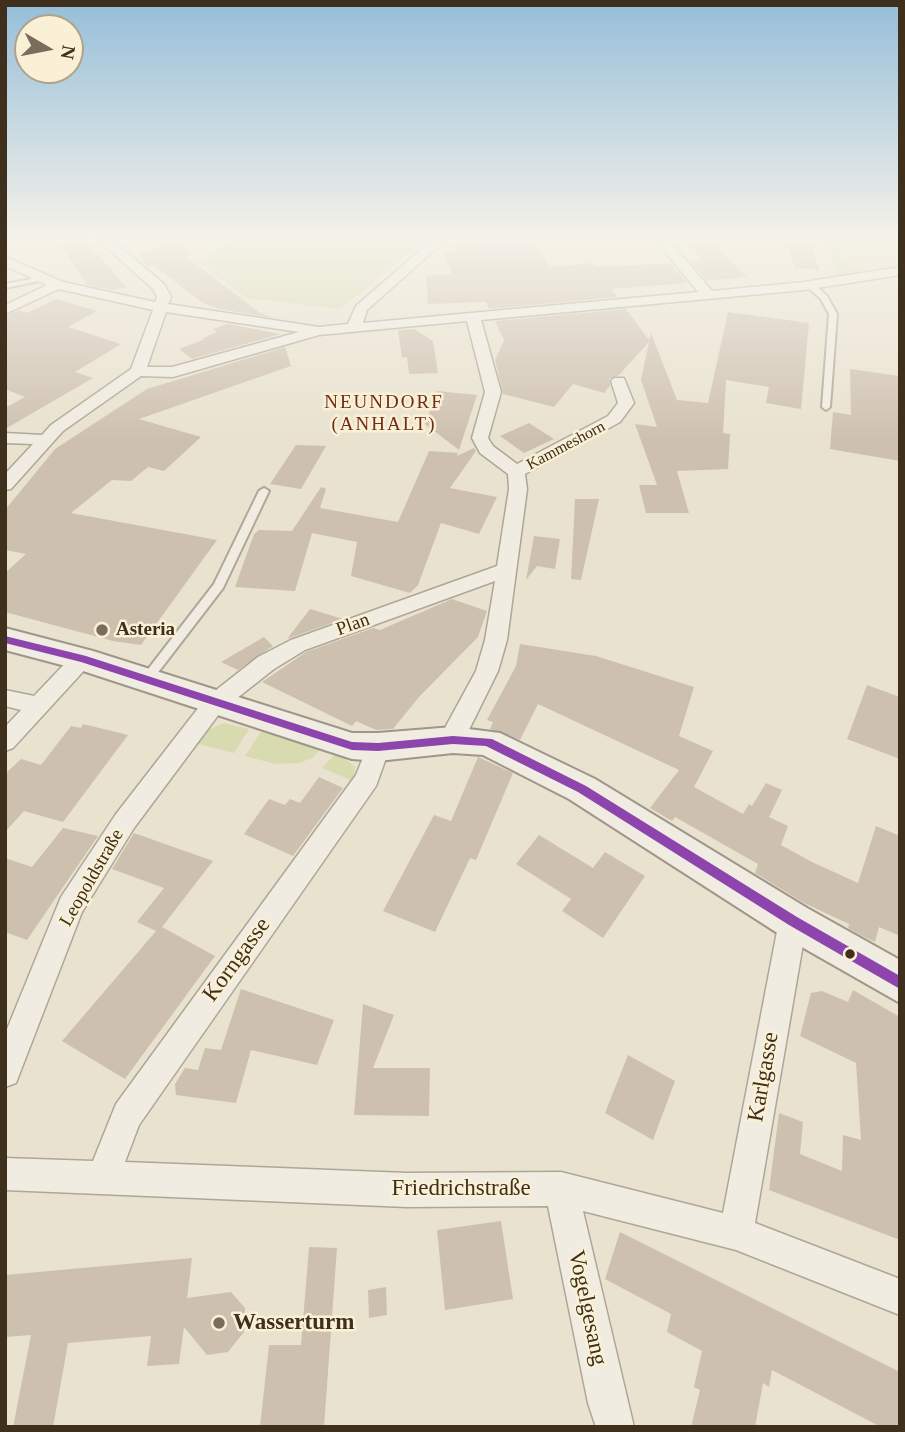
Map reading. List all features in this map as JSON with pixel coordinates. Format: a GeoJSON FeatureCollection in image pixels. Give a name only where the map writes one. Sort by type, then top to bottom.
{"type":"FeatureCollection","features":[{"type":"Feature","properties":{"kind":"main road"},"geometry":{"type":"LineString","coordinates":[[5,639],[82,659],[214,704],[352,746],[378,747],[453,740],[488,742],[559,777],[793,921],[900,983]]}},
{"type":"Feature","properties":{"kind":"street"},"geometry":{"type":"LineString","coordinates":[[150,306],[309,327],[318,331]]}},
{"type":"Feature","properties":{"kind":"street"},"geometry":{"type":"LineString","coordinates":[[354,328],[364,306]]}},
{"type":"Feature","properties":{"kind":"street"},"geometry":{"type":"LineString","coordinates":[[5,485],[73,415],[138,371],[173,372],[318,331],[599,306]]}},
{"type":"Feature","properties":{"kind":"street"},"geometry":{"type":"LineString","coordinates":[[138,371],[160,308]]}},
{"type":"Feature","properties":{"kind":"street"},"geometry":{"type":"LineString","coordinates":[[453,740],[457,726],[487,671],[496,640],[518,489],[516,472],[486,449],[480,438],[493,392],[473,317]]}},
{"type":"Feature","properties":{"kind":"street","name":"Kammeshorn"},"geometry":{"type":"LineString","coordinates":[[516,472],[614,419],[626,402],[619,381]]}},
{"type":"Feature","properties":{"kind":"street"},"geometry":{"type":"LineString","coordinates":[[5,438],[47,440]]}},
{"type":"Feature","properties":{"kind":"street","name":"Plan"},"geometry":{"type":"LineString","coordinates":[[214,704],[266,663],[298,645],[505,570]]}},
{"type":"Feature","properties":{"kind":"street"},"geometry":{"type":"LineString","coordinates":[[5,742],[82,659]]}},
{"type":"Feature","properties":{"kind":"street"},"geometry":{"type":"LineString","coordinates":[[5,698],[39,706]]}},
{"type":"Feature","properties":{"kind":"street","name":"Leopoldstraße"},"geometry":{"type":"LineString","coordinates":[[5,1072],[72,906],[125,821],[214,704]]}},
{"type":"Feature","properties":{"kind":"street","name":"Korngasse"},"geometry":{"type":"LineString","coordinates":[[103,1177],[127,1115],[367,779],[378,747]]}},
{"type":"Feature","properties":{"kind":"street","name":"Karlgasse"},"geometry":{"type":"LineString","coordinates":[[736,1233],[793,921]]}},
{"type":"Feature","properties":{"kind":"street","name":"Friedrichstraße"},"geometry":{"type":"LineString","coordinates":[[5,1174],[407,1190],[561,1189],[736,1233],[900,1297]]}},
{"type":"Feature","properties":{"kind":"street","name":"Vogelgesang"},"geometry":{"type":"LineString","coordinates":[[561,1189],[607,1403],[615,1427]]}},
{"type":"Feature","properties":{"kind":"lane"},"geometry":{"type":"LineString","coordinates":[[826,407],[833,314],[828,306]]}},
{"type":"Feature","properties":{"kind":"lane"},"geometry":{"type":"LineString","coordinates":[[146,680],[219,585],[264,491]]}},
{"type":"Feature","properties":{"kind":"green space"},"geometry":{"type":"Polygon","coordinates":[[[313,306],[344,306],[340,309],[313,306]]]}},
{"type":"Feature","properties":{"kind":"green space"},"geometry":{"type":"Polygon","coordinates":[[[224,723],[249,729],[234,753],[195,743],[205,731],[224,723]]]}},
{"type":"Feature","properties":{"kind":"green space"},"geometry":{"type":"Polygon","coordinates":[[[261,732],[323,747],[312,758],[299,763],[276,764],[245,756],[261,732]]]}},
{"type":"Feature","properties":{"kind":"green space"},"geometry":{"type":"Polygon","coordinates":[[[337,752],[355,767],[353,781],[322,768],[337,752]]]}},
{"type":"Feature","properties":{"kind":"building"},"geometry":{"type":"Polygon","coordinates":[[[42,306],[79,306],[97,311],[68,327],[121,344],[75,372],[93,378],[5,429],[5,408],[25,397],[5,389],[5,316],[19,310],[27,313],[42,306]]]}},
{"type":"Feature","properties":{"kind":"building"},"geometry":{"type":"Polygon","coordinates":[[[211,306],[251,306],[274,318],[211,306]]]}},
{"type":"Feature","properties":{"kind":"building"},"geometry":{"type":"Polygon","coordinates":[[[488,306],[523,306],[489,309],[488,306]]]}},
{"type":"Feature","properties":{"kind":"building"},"geometry":{"type":"Polygon","coordinates":[[[626,309],[649,340],[651,333],[677,400],[708,403],[728,312],[809,323],[801,409],[766,403],[769,387],[726,380],[723,433],[730,434],[728,469],[677,471],[689,513],[646,513],[639,485],[657,485],[635,424],[657,427],[641,380],[649,342],[619,375],[609,379],[610,386],[604,393],[573,384],[554,407],[503,394],[495,360],[504,340],[495,321],[626,309]]]}},
{"type":"Feature","properties":{"kind":"building"},"geometry":{"type":"Polygon","coordinates":[[[228,324],[281,334],[192,359],[179,349],[205,339],[203,338],[217,332],[213,329],[228,324]]]}},
{"type":"Feature","properties":{"kind":"building"},"geometry":{"type":"Polygon","coordinates":[[[414,329],[433,341],[438,373],[409,374],[407,357],[402,358],[398,330],[414,329]]]}},
{"type":"Feature","properties":{"kind":"building"},"geometry":{"type":"Polygon","coordinates":[[[285,347],[291,366],[139,419],[201,437],[164,471],[148,467],[131,481],[112,480],[71,513],[217,540],[141,645],[113,641],[5,612],[5,573],[26,554],[5,550],[5,510],[55,449],[147,389],[285,347]]]}},
{"type":"Feature","properties":{"kind":"building"},"geometry":{"type":"Polygon","coordinates":[[[850,369],[900,376],[900,461],[830,449],[833,412],[851,415],[850,369]]]}},
{"type":"Feature","properties":{"kind":"building"},"geometry":{"type":"Polygon","coordinates":[[[437,391],[477,395],[459,450],[425,424],[437,391]]]}},
{"type":"Feature","properties":{"kind":"building"},"geometry":{"type":"Polygon","coordinates":[[[529,423],[554,439],[524,453],[500,436],[529,423]]]}},
{"type":"Feature","properties":{"kind":"building"},"geometry":{"type":"Polygon","coordinates":[[[296,445],[326,446],[301,489],[270,484],[296,445]]]}},
{"type":"Feature","properties":{"kind":"building"},"geometry":{"type":"Polygon","coordinates":[[[474,448],[476,451],[450,488],[497,497],[479,534],[441,523],[418,585],[410,593],[351,576],[357,542],[312,533],[295,591],[235,587],[254,534],[259,530],[292,531],[321,487],[326,489],[320,508],[398,522],[429,451],[458,453],[457,456],[474,448]]]}},
{"type":"Feature","properties":{"kind":"building"},"geometry":{"type":"Polygon","coordinates":[[[575,499],[599,499],[581,580],[571,579],[575,499]]]}},
{"type":"Feature","properties":{"kind":"building"},"geometry":{"type":"Polygon","coordinates":[[[534,536],[560,539],[555,569],[537,566],[526,580],[534,536]]]}},
{"type":"Feature","properties":{"kind":"building"},"geometry":{"type":"Polygon","coordinates":[[[452,599],[487,611],[478,637],[419,697],[393,729],[376,730],[356,721],[352,726],[262,682],[306,652],[373,628],[380,630],[452,599]]]}},
{"type":"Feature","properties":{"kind":"building"},"geometry":{"type":"Polygon","coordinates":[[[310,609],[343,619],[287,639],[310,609]]]}},
{"type":"Feature","properties":{"kind":"building"},"geometry":{"type":"Polygon","coordinates":[[[264,637],[273,646],[238,670],[221,662],[264,637]]]}},
{"type":"Feature","properties":{"kind":"building"},"geometry":{"type":"Polygon","coordinates":[[[520,644],[596,656],[694,687],[679,736],[713,751],[694,787],[743,814],[749,804],[752,806],[766,783],[782,790],[769,817],[788,826],[781,845],[812,862],[858,883],[876,826],[900,836],[900,936],[879,927],[875,942],[860,935],[848,928],[849,924],[804,903],[755,873],[758,864],[675,817],[672,821],[650,808],[679,770],[538,704],[520,740],[490,729],[493,722],[487,720],[516,666],[520,644]]]}},
{"type":"Feature","properties":{"kind":"building"},"geometry":{"type":"Polygon","coordinates":[[[867,685],[900,697],[900,759],[847,739],[867,685]]]}},
{"type":"Feature","properties":{"kind":"building"},"geometry":{"type":"Polygon","coordinates":[[[83,724],[128,735],[63,822],[24,811],[5,832],[5,774],[21,759],[41,765],[71,726],[81,728],[83,724]]]}},
{"type":"Feature","properties":{"kind":"building"},"geometry":{"type":"Polygon","coordinates":[[[478,757],[513,773],[476,860],[470,858],[435,932],[383,911],[434,815],[451,821],[478,757]]]}},
{"type":"Feature","properties":{"kind":"building"},"geometry":{"type":"Polygon","coordinates":[[[319,777],[343,788],[293,856],[244,834],[269,799],[285,805],[290,799],[300,803],[319,777]]]}},
{"type":"Feature","properties":{"kind":"building"},"geometry":{"type":"Polygon","coordinates":[[[63,828],[98,836],[27,940],[5,932],[5,858],[32,867],[63,828]]]}},
{"type":"Feature","properties":{"kind":"building"},"geometry":{"type":"Polygon","coordinates":[[[134,833],[213,861],[162,927],[215,956],[125,1079],[62,1041],[156,931],[137,922],[164,888],[112,869],[134,833]]]}},
{"type":"Feature","properties":{"kind":"building"},"geometry":{"type":"Polygon","coordinates":[[[539,835],[593,868],[605,852],[645,876],[603,938],[562,911],[571,899],[516,864],[539,835]]]}},
{"type":"Feature","properties":{"kind":"building"},"geometry":{"type":"Polygon","coordinates":[[[241,989],[334,1020],[317,1065],[251,1050],[236,1103],[176,1095],[175,1084],[185,1068],[198,1070],[205,1048],[221,1050],[241,989]]]}},
{"type":"Feature","properties":{"kind":"building"},"geometry":{"type":"Polygon","coordinates":[[[853,990],[900,1017],[900,1240],[769,1190],[779,1113],[803,1122],[800,1154],[842,1171],[843,1135],[861,1140],[856,1063],[800,1036],[811,993],[822,991],[848,1002],[853,990]]]}},
{"type":"Feature","properties":{"kind":"building"},"geometry":{"type":"Polygon","coordinates":[[[363,1004],[394,1015],[373,1068],[430,1068],[429,1116],[354,1115],[363,1004]]]}},
{"type":"Feature","properties":{"kind":"building"},"geometry":{"type":"Polygon","coordinates":[[[628,1055],[675,1081],[653,1140],[605,1113],[628,1055]]]}},
{"type":"Feature","properties":{"kind":"building"},"geometry":{"type":"Polygon","coordinates":[[[501,1221],[513,1299],[445,1310],[437,1230],[501,1221]]]}},
{"type":"Feature","properties":{"kind":"building"},"geometry":{"type":"Polygon","coordinates":[[[620,1232],[900,1372],[900,1427],[881,1427],[772,1370],[769,1387],[763,1383],[755,1427],[691,1427],[700,1390],[694,1387],[702,1351],[667,1332],[671,1314],[605,1279],[620,1232]]]}},
{"type":"Feature","properties":{"kind":"building"},"geometry":{"type":"Polygon","coordinates":[[[309,1247],[337,1248],[324,1427],[260,1427],[269,1345],[301,1345],[309,1247]]]}},
{"type":"Feature","properties":{"kind":"building"},"geometry":{"type":"Polygon","coordinates":[[[192,1258],[187,1298],[231,1292],[245,1308],[244,1332],[228,1352],[207,1355],[184,1327],[179,1364],[147,1366],[151,1336],[68,1343],[53,1427],[13,1427],[31,1335],[5,1337],[5,1275],[192,1258]]]}},
{"type":"Feature","properties":{"kind":"building"},"geometry":{"type":"Polygon","coordinates":[[[386,1287],[387,1315],[369,1318],[368,1290],[386,1287]]]}},
{"type":"Feature","properties":{"kind":"transit line"},"geometry":{"type":"LineString","coordinates":[[5,639],[82,659],[352,746],[378,747],[453,740],[488,742],[582,789],[793,921],[900,983]]}},
{"type":"Feature","properties":{"kind":"place","name":"Asteria"},"geometry":{"type":"Point","coordinates":[102,630]}},
{"type":"Feature","properties":{"kind":"place","name":"Wasserturm"},"geometry":{"type":"Point","coordinates":[219,1323]}},
{"type":"Feature","properties":{"kind":"district","name":"NEUNDORF (ANHALT)"},"geometry":{"type":"Point","coordinates":[384,414]}}]}
